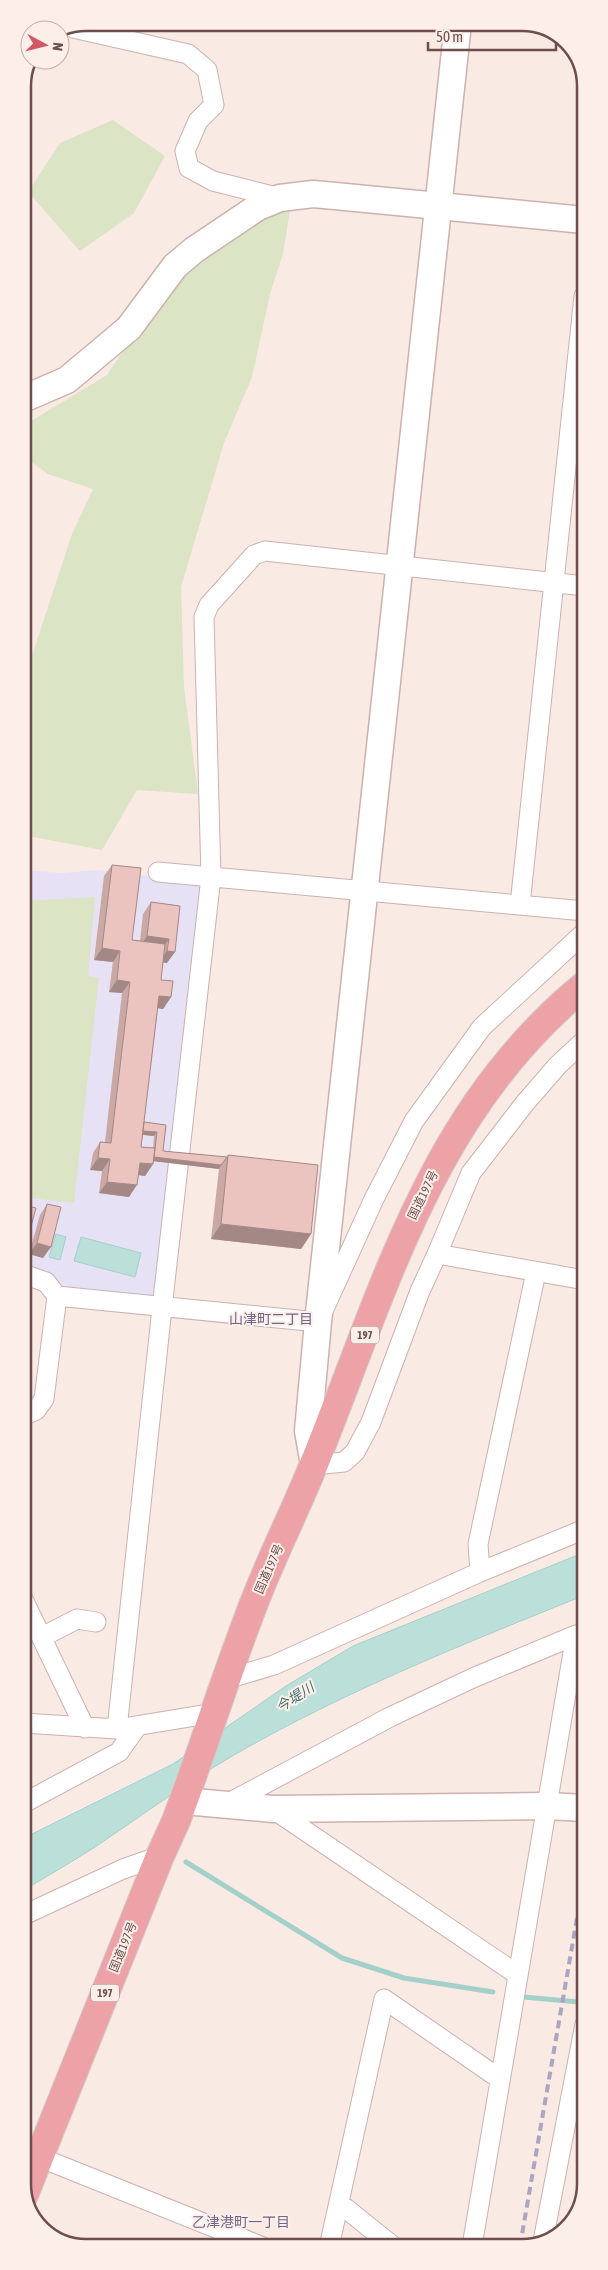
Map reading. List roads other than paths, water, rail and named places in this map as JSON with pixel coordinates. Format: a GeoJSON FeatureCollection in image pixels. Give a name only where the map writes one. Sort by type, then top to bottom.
{"type":"FeatureCollection","features":[{"type":"Feature","properties":{"kind":"highway","name":"国道197号"},"geometry":{"type":"LineString","coordinates":[[31,2177],[186,1796],[254,1602],[314,1465],[409,1223],[460,1127],[507,1062],[577,993]]}},
{"type":"Feature","properties":{"kind":"street"},"geometry":{"type":"LineString","coordinates":[[86,31],[188,54],[207,70],[214,105],[198,121],[185,151],[189,168],[213,181],[280,198]]}},
{"type":"Feature","properties":{"kind":"street"},"geometry":{"type":"LineString","coordinates":[[457,31],[318,1322],[308,1431],[314,1465],[344,1462],[355,1452],[371,1422],[420,1291],[471,1173],[525,1103],[558,1065],[577,1047]]}},
{"type":"Feature","properties":{"kind":"street"},"geometry":{"type":"LineString","coordinates":[[31,396],[67,380],[129,328],[175,266],[194,250],[258,207],[280,198],[312,194],[577,219]]}},
{"type":"Feature","properties":{"kind":"street"},"geometry":{"type":"LineString","coordinates":[[520,906],[577,363]]}},
{"type":"Feature","properties":{"kind":"street"},"geometry":{"type":"LineString","coordinates":[[117,1729],[211,877],[204,617],[208,605],[254,555],[265,551],[577,585]]}},
{"type":"Feature","properties":{"kind":"street"},"geometry":{"type":"LineString","coordinates":[[158,872],[577,911]]}},
{"type":"Feature","properties":{"kind":"street"},"geometry":{"type":"LineString","coordinates":[[318,1322],[374,1199],[414,1121],[482,1027],[577,939]]}},
{"type":"Feature","properties":{"kind":"street"},"geometry":{"type":"LineString","coordinates":[[437,1254],[577,1279]]}},
{"type":"Feature","properties":{"kind":"street"},"geometry":{"type":"LineString","coordinates":[[480,1572],[478,1544],[536,1272]]}},
{"type":"Feature","properties":{"kind":"street"},"geometry":{"type":"LineString","coordinates":[[31,1277],[46,1282],[57,1296],[162,1308],[318,1322]]}},
{"type":"Feature","properties":{"kind":"street"},"geometry":{"type":"LineString","coordinates":[[31,1412],[36,1410],[44,1398],[57,1296]]}},
{"type":"Feature","properties":{"kind":"street"},"geometry":{"type":"LineString","coordinates":[[227,1679],[274,1665],[480,1572],[577,1532]]}},
{"type":"Feature","properties":{"kind":"street"},"geometry":{"type":"LineString","coordinates":[[31,1615],[86,1728]]}},
{"type":"Feature","properties":{"kind":"street"},"geometry":{"type":"LineString","coordinates":[[42,1638],[77,1620],[96,1622]]}},
{"type":"Feature","properties":{"kind":"street"},"geometry":{"type":"LineString","coordinates":[[224,1805],[390,1717],[475,1677],[576,1635],[473,2239]]}},
{"type":"Feature","properties":{"kind":"street"},"geometry":{"type":"LineString","coordinates":[[31,1724],[117,1729],[213,1719]]}},
{"type":"Feature","properties":{"kind":"street"},"geometry":{"type":"LineString","coordinates":[[31,1799],[119,1752],[136,1728]]}},
{"type":"Feature","properties":{"kind":"street"},"geometry":{"type":"LineString","coordinates":[[186,1796],[224,1805],[273,1809],[547,1806],[577,1808]]}},
{"type":"Feature","properties":{"kind":"street"},"geometry":{"type":"LineString","coordinates":[[273,1809],[518,1975]]}},
{"type":"Feature","properties":{"kind":"street"},"geometry":{"type":"LineString","coordinates":[[31,1912],[123,1869],[160,1856]]}},
{"type":"Feature","properties":{"kind":"street"},"geometry":{"type":"LineString","coordinates":[[331,2239],[384,1999],[500,2079]]}},
{"type":"Feature","properties":{"kind":"street"},"geometry":{"type":"LineString","coordinates":[[545,2234],[577,2093]]}},
{"type":"Feature","properties":{"kind":"street"},"geometry":{"type":"LineString","coordinates":[[39,2157],[243,2239]]}},
{"type":"Feature","properties":{"kind":"street"},"geometry":{"type":"LineString","coordinates":[[339,2203],[384,2239]]}},
{"type":"Feature","properties":{"kind":"water"},"geometry":{"type":"Polygon","coordinates":[[[56,1234],[66,1237],[60,1260],[49,1257],[56,1234]]]}},
{"type":"Feature","properties":{"kind":"water"},"geometry":{"type":"Polygon","coordinates":[[[81,1237],[141,1253],[135,1277],[74,1261],[81,1237]]]}},
{"type":"Feature","properties":{"kind":"water","name":"今堤川"},"geometry":{"type":"Polygon","coordinates":[[[577,1555],[577,1598],[406,1669],[276,1732],[216,1766],[95,1847],[31,1886],[31,1835],[173,1764],[286,1686],[353,1646],[577,1555]]]}},
{"type":"Feature","properties":{"kind":"waterway"},"geometry":{"type":"LineString","coordinates":[[186,1862],[342,1958],[404,1978],[493,1992]]}},
{"type":"Feature","properties":{"kind":"waterway"},"geometry":{"type":"LineString","coordinates":[[524,1997],[577,2002]]}},
{"type":"Feature","properties":{"kind":"railway"},"geometry":{"type":"LineString","coordinates":[[521,2239],[577,1918]]}},
{"type":"Feature","properties":{"kind":"district","name":"山津町二丁目"},"geometry":{"type":"Point","coordinates":[271,1319]}},
{"type":"Feature","properties":{"kind":"district","name":"乙津港町一丁目"},"geometry":{"type":"Point","coordinates":[241,2222]}}]}
